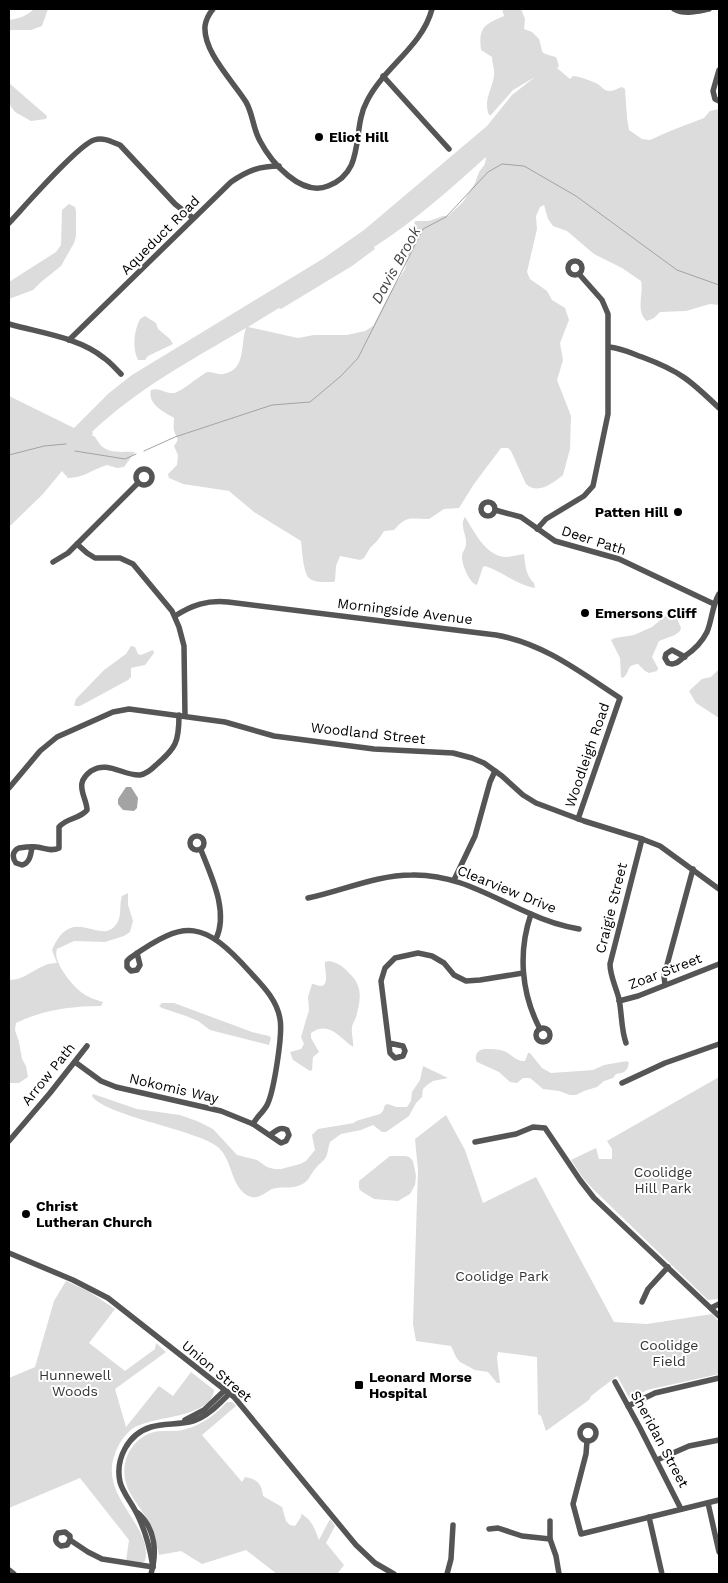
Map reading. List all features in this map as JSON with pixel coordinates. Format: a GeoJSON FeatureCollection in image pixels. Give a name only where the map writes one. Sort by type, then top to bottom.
{"type":"FeatureCollection","features":[{"type":"Feature","properties":{"kind":"street"},"geometry":{"type":"LineString","coordinates":[[213,9],[207,18],[205,26],[209,45],[218,63],[247,104],[260,142],[294,181],[312,187],[328,186],[345,175],[353,163],[365,103],[383,76],[422,34],[432,9]]}},
{"type":"Feature","properties":{"kind":"street"},"geometry":{"type":"LineString","coordinates":[[674,9],[690,13],[710,9]]}},
{"type":"Feature","properties":{"kind":"street"},"geometry":{"type":"LineString","coordinates":[[719,70],[713,92],[715,99],[719,102]]}},
{"type":"Feature","properties":{"kind":"street"},"geometry":{"type":"LineString","coordinates":[[383,76],[449,149]]}},
{"type":"Feature","properties":{"kind":"street"},"geometry":{"type":"LineString","coordinates":[[9,222],[78,152],[92,141],[100,139],[120,145],[175,204],[193,218]]}},
{"type":"Feature","properties":{"kind":"street","name":"Aqueduct Road"},"geometry":{"type":"LineString","coordinates":[[69,340],[231,182],[246,172],[266,166],[279,166]]}},
{"type":"Feature","properties":{"kind":"street"},"geometry":{"type":"LineString","coordinates":[[537,529],[546,519],[584,496],[593,486],[607,420],[609,319],[607,309],[598,295],[579,274]]}},
{"type":"Feature","properties":{"kind":"street"},"geometry":{"type":"LineString","coordinates":[[9,324],[69,340],[104,357],[122,374]]}},
{"type":"Feature","properties":{"kind":"street"},"geometry":{"type":"LineString","coordinates":[[609,347],[621,349],[678,372],[719,408]]}},
{"type":"Feature","properties":{"kind":"street"},"geometry":{"type":"LineString","coordinates":[[53,562],[77,544],[138,483]]}},
{"type":"Feature","properties":{"kind":"street","name":"Deer Path"},"geometry":{"type":"LineString","coordinates":[[495,510],[521,518],[555,541],[619,560],[714,604]]}},
{"type":"Feature","properties":{"kind":"street"},"geometry":{"type":"LineString","coordinates":[[32,847],[52,850],[59,848],[58,830],[60,824],[87,810],[82,787],[84,778],[91,771],[106,767],[140,775],[151,770],[170,754],[176,742],[182,716],[184,646],[174,616],[133,564],[120,558],[95,558],[77,544]]}},
{"type":"Feature","properties":{"kind":"street"},"geometry":{"type":"LineString","coordinates":[[684,657],[705,636],[714,604],[719,594]]}},
{"type":"Feature","properties":{"kind":"street","name":"Morningside Avenue"},"geometry":{"type":"LineString","coordinates":[[174,616],[197,604],[221,601],[504,636],[546,652],[620,698]]}},
{"type":"Feature","properties":{"kind":"street","name":"Woodleigh Road"},"geometry":{"type":"LineString","coordinates":[[578,819],[620,698]]}},
{"type":"Feature","properties":{"kind":"street","name":"Woodland Street"},"geometry":{"type":"LineString","coordinates":[[9,788],[48,743],[72,729],[124,710],[135,709],[232,724],[274,736],[374,748],[459,754],[478,760],[495,771],[531,801],[578,819],[642,838],[660,846],[719,889]]}},
{"type":"Feature","properties":{"kind":"street"},"geometry":{"type":"LineString","coordinates":[[454,880],[478,828],[490,782],[495,771]]}},
{"type":"Feature","properties":{"kind":"street","name":"Craigie Street"},"geometry":{"type":"LineString","coordinates":[[626,1043],[619,1001],[610,974],[610,958],[642,838]]}},
{"type":"Feature","properties":{"kind":"street"},"geometry":{"type":"LineString","coordinates":[[200,850],[217,897],[220,926],[216,939]]}},
{"type":"Feature","properties":{"kind":"street"},"geometry":{"type":"LineString","coordinates":[[665,985],[664,976],[690,874],[693,869]]}},
{"type":"Feature","properties":{"kind":"street","name":"Clearview Drive"},"geometry":{"type":"LineString","coordinates":[[308,898],[390,876],[420,875],[454,880],[531,914],[579,929]]}},
{"type":"Feature","properties":{"kind":"street"},"geometry":{"type":"LineString","coordinates":[[531,914],[524,938],[523,973],[528,1002],[540,1029]]}},
{"type":"Feature","properties":{"kind":"street"},"geometry":{"type":"LineString","coordinates":[[137,953],[160,938],[177,932],[195,931],[216,939],[232,952],[275,1002],[280,1020],[281,1038],[270,1100],[253,1124]]}},
{"type":"Feature","properties":{"kind":"street"},"geometry":{"type":"LineString","coordinates":[[389,1043],[381,981],[385,968],[395,958],[418,953],[427,954],[440,960],[454,975],[466,981],[523,973]]}},
{"type":"Feature","properties":{"kind":"street","name":"Zoar Street"},"geometry":{"type":"LineString","coordinates":[[619,1001],[638,996],[719,964]]}},
{"type":"Feature","properties":{"kind":"street"},"geometry":{"type":"LineString","coordinates":[[622,1083],[645,1068],[719,1044]]}},
{"type":"Feature","properties":{"kind":"street","name":"Arrow Path"},"geometry":{"type":"LineString","coordinates":[[9,1142],[88,1046]]}},
{"type":"Feature","properties":{"kind":"street","name":"Nokomis Way"},"geometry":{"type":"LineString","coordinates":[[75,1062],[101,1081],[116,1087],[213,1109],[253,1124],[270,1135]]}},
{"type":"Feature","properties":{"kind":"street"},"geometry":{"type":"LineString","coordinates":[[475,1142],[508,1136],[533,1127],[545,1128],[591,1194],[719,1316]]}},
{"type":"Feature","properties":{"kind":"street","name":"Union Street"},"geometry":{"type":"LineString","coordinates":[[9,1254],[64,1276],[102,1294],[227,1392],[247,1412],[360,1550],[375,1563],[394,1574]]}},
{"type":"Feature","properties":{"kind":"street"},"geometry":{"type":"LineString","coordinates":[[642,1302],[648,1289],[668,1267]]}},
{"type":"Feature","properties":{"kind":"street"},"geometry":{"type":"LineString","coordinates":[[711,1308],[719,1304]]}},
{"type":"Feature","properties":{"kind":"street"},"geometry":{"type":"LineString","coordinates":[[628,1406],[655,1393],[719,1378]]}},
{"type":"Feature","properties":{"kind":"street","name":"Sheridan Street"},"geometry":{"type":"LineString","coordinates":[[614,1382],[657,1460],[681,1509]]}},
{"type":"Feature","properties":{"kind":"street"},"geometry":{"type":"LineString","coordinates":[[151,1574],[153,1567],[147,1539],[120,1481],[119,1468],[123,1450],[142,1430],[152,1426],[181,1422],[204,1410],[227,1392]]}},
{"type":"Feature","properties":{"kind":"street"},"geometry":{"type":"LineString","coordinates":[[657,1460],[682,1449],[719,1440]]}},
{"type":"Feature","properties":{"kind":"street"},"geometry":{"type":"LineString","coordinates":[[588,1442],[573,1504],[581,1534],[719,1500]]}},
{"type":"Feature","properties":{"kind":"street"},"geometry":{"type":"LineString","coordinates":[[708,1503],[719,1552]]}},
{"type":"Feature","properties":{"kind":"street"},"geometry":{"type":"LineString","coordinates":[[649,1517],[662,1574]]}},
{"type":"Feature","properties":{"kind":"street"},"geometry":{"type":"LineString","coordinates":[[550,1522],[550,1539],[556,1556],[559,1574]]}},
{"type":"Feature","properties":{"kind":"street"},"geometry":{"type":"LineString","coordinates":[[446,1574],[451,1559],[453,1526]]}},
{"type":"Feature","properties":{"kind":"street"},"geometry":{"type":"LineString","coordinates":[[489,1528],[498,1528],[522,1536],[550,1539]]}},
{"type":"Feature","properties":{"kind":"street"},"geometry":{"type":"LineString","coordinates":[[70,1540],[102,1559],[153,1567]]}},
{"type":"Feature","properties":{"kind":"street"},"geometry":{"type":"LineString","coordinates":[[9,1570],[14,1574]]}},
{"type":"Feature","properties":{"kind":"green space"},"geometry":{"type":"Polygon","coordinates":[[[34,9],[48,9],[42,26],[31,30],[9,30],[9,20],[22,17],[34,9]]]}},
{"type":"Feature","properties":{"kind":"green space"},"geometry":{"type":"Polygon","coordinates":[[[502,9],[521,9],[525,19],[524,29],[532,32],[539,39],[543,52],[556,57],[559,66],[557,68],[570,79],[573,76],[582,78],[596,83],[608,91],[622,87],[625,89],[629,130],[642,139],[650,140],[704,118],[710,111],[719,109],[719,305],[710,304],[686,311],[660,312],[654,318],[647,321],[641,313],[641,281],[622,268],[594,254],[567,231],[553,226],[548,219],[544,205],[540,207],[536,216],[537,229],[527,272],[530,279],[547,291],[552,300],[565,308],[569,320],[560,343],[563,360],[557,380],[571,416],[570,449],[563,475],[545,487],[531,487],[526,484],[511,451],[508,448],[501,448],[459,508],[444,509],[429,519],[406,520],[394,530],[384,531],[364,558],[360,560],[340,556],[336,566],[335,581],[320,582],[311,580],[305,571],[301,541],[254,512],[229,491],[183,484],[169,478],[168,474],[177,465],[178,455],[174,446],[177,437],[174,429],[174,418],[154,403],[150,395],[151,390],[157,389],[174,393],[207,372],[221,374],[231,372],[239,362],[246,328],[147,388],[109,416],[92,432],[92,436],[106,449],[116,452],[135,452],[124,467],[117,468],[107,465],[74,478],[68,478],[62,471],[43,494],[9,527],[9,396],[74,428],[109,393],[132,375],[324,258],[364,230],[487,126],[512,95],[535,77],[513,90],[489,115],[487,100],[494,71],[492,57],[481,50],[480,42],[484,27],[504,16],[502,9]],[[486,157],[432,204],[374,247],[375,249],[352,266],[248,327],[298,338],[314,335],[347,335],[365,331],[373,326],[392,289],[405,269],[415,221],[429,221],[448,216],[463,202],[485,164],[486,157]]]}},
{"type":"Feature","properties":{"kind":"green space"},"geometry":{"type":"Polygon","coordinates":[[[9,83],[47,116],[46,119],[31,121],[15,112],[9,104],[9,83]]]}},
{"type":"Feature","properties":{"kind":"green space"},"geometry":{"type":"Polygon","coordinates":[[[69,204],[75,207],[76,236],[61,266],[33,290],[9,299],[9,282],[56,252],[61,245],[62,210],[69,204]]]}},
{"type":"Feature","properties":{"kind":"green space"},"geometry":{"type":"Polygon","coordinates":[[[145,316],[156,323],[158,329],[173,344],[148,356],[145,360],[138,360],[134,345],[135,334],[140,319],[145,316]]]}},
{"type":"Feature","properties":{"kind":"green space"},"geometry":{"type":"Polygon","coordinates":[[[465,517],[477,537],[493,553],[508,557],[524,554],[525,566],[535,588],[522,584],[485,566],[477,585],[471,581],[462,559],[466,547],[463,527],[465,517]]]}},
{"type":"Feature","properties":{"kind":"green space"},"geometry":{"type":"Polygon","coordinates":[[[670,612],[674,612],[681,628],[675,635],[659,641],[652,657],[658,668],[657,671],[649,673],[638,664],[631,666],[625,676],[621,677],[620,658],[611,640],[634,635],[652,627],[670,612]]]}},
{"type":"Feature","properties":{"kind":"green space"},"geometry":{"type":"Polygon","coordinates":[[[131,646],[135,647],[138,654],[141,655],[153,650],[154,653],[145,665],[131,668],[131,677],[128,680],[80,706],[74,705],[76,699],[104,670],[126,654],[131,646]]]}},
{"type":"Feature","properties":{"kind":"green space"},"geometry":{"type":"Polygon","coordinates":[[[719,669],[719,718],[696,703],[689,691],[702,679],[711,677],[719,669]]]}},
{"type":"Feature","properties":{"kind":"green space"},"geometry":{"type":"Polygon","coordinates":[[[128,893],[128,905],[133,921],[130,932],[105,942],[74,941],[57,949],[57,960],[68,978],[83,994],[103,1002],[101,1006],[57,1010],[36,1015],[16,1023],[15,1030],[28,1077],[19,1083],[9,1083],[9,980],[22,977],[44,966],[57,963],[52,950],[60,936],[69,929],[78,927],[103,931],[110,930],[119,920],[122,896],[128,893]]]}},
{"type":"Feature","properties":{"kind":"green space"},"geometry":{"type":"Polygon","coordinates":[[[329,961],[345,968],[354,978],[359,988],[359,1004],[352,1027],[353,1047],[329,1030],[317,1030],[311,1033],[311,1038],[319,1052],[313,1057],[312,1070],[310,1071],[293,1060],[290,1052],[301,1049],[304,1044],[301,1037],[309,1010],[308,997],[312,984],[324,985],[326,976],[325,962],[329,961]]]}},
{"type":"Feature","properties":{"kind":"green space"},"geometry":{"type":"Polygon","coordinates":[[[162,1003],[174,1003],[252,1032],[269,1036],[271,1038],[269,1045],[210,1030],[198,1021],[162,1008],[159,1006],[162,1003]]]}},
{"type":"Feature","properties":{"kind":"green space"},"geometry":{"type":"Polygon","coordinates":[[[484,1049],[504,1051],[522,1061],[525,1061],[528,1053],[530,1053],[542,1068],[551,1073],[593,1070],[604,1065],[627,1061],[629,1063],[625,1071],[616,1074],[613,1078],[604,1081],[597,1087],[576,1095],[570,1095],[559,1091],[543,1089],[530,1078],[523,1078],[517,1083],[510,1082],[499,1072],[477,1062],[477,1054],[484,1049]]]}},
{"type":"Feature","properties":{"kind":"green space"},"geometry":{"type":"Polygon","coordinates":[[[423,1066],[448,1078],[433,1081],[427,1085],[423,1089],[422,1097],[416,1103],[409,1116],[386,1132],[382,1132],[373,1125],[361,1130],[341,1134],[330,1142],[326,1157],[305,1183],[295,1187],[272,1189],[260,1196],[254,1197],[244,1193],[239,1187],[226,1157],[215,1145],[187,1133],[130,1116],[100,1103],[92,1096],[93,1094],[137,1109],[180,1115],[197,1121],[213,1129],[237,1155],[257,1160],[267,1167],[281,1169],[306,1161],[315,1150],[312,1135],[318,1129],[354,1123],[380,1114],[385,1105],[388,1104],[396,1107],[407,1107],[411,1101],[412,1092],[420,1080],[423,1066]]]}},
{"type":"Feature","properties":{"kind":"green space","name":"Coolidge Hill Park"},"geometry":{"type":"Polygon","coordinates":[[[719,1077],[719,1299],[708,1300],[594,1190],[571,1160],[596,1148],[599,1159],[612,1159],[612,1149],[607,1141],[719,1077]]]}},
{"type":"Feature","properties":{"kind":"green space","name":"Coolidge Park"},"geometry":{"type":"Polygon","coordinates":[[[446,1115],[465,1150],[483,1203],[536,1177],[614,1322],[647,1324],[712,1314],[719,1322],[719,1374],[647,1390],[630,1399],[617,1376],[591,1396],[589,1400],[546,1431],[541,1416],[538,1414],[537,1357],[498,1352],[500,1383],[497,1383],[488,1372],[475,1370],[460,1362],[451,1346],[416,1341],[413,1324],[418,1170],[415,1139],[446,1115]]]}},
{"type":"Feature","properties":{"kind":"green space"},"geometry":{"type":"Polygon","coordinates":[[[390,1156],[405,1156],[413,1161],[416,1176],[415,1185],[410,1194],[398,1201],[374,1199],[361,1191],[359,1181],[390,1156]]]}},
{"type":"Feature","properties":{"kind":"green space","name":"Hunnewell Woods"},"geometry":{"type":"Polygon","coordinates":[[[66,1281],[88,1291],[115,1309],[89,1343],[125,1371],[155,1349],[156,1343],[166,1352],[115,1389],[126,1427],[159,1386],[173,1396],[191,1372],[214,1390],[210,1399],[203,1406],[179,1415],[141,1424],[132,1429],[124,1437],[116,1451],[112,1469],[114,1484],[119,1497],[142,1535],[146,1548],[145,1561],[141,1563],[126,1561],[129,1540],[80,1478],[9,1508],[9,1378],[35,1367],[54,1301],[66,1281]]]}},
{"type":"Feature","properties":{"kind":"green space"},"geometry":{"type":"Polygon","coordinates":[[[227,1402],[232,1402],[236,1406],[202,1435],[242,1482],[245,1477],[256,1481],[262,1489],[263,1496],[282,1507],[286,1521],[290,1525],[295,1526],[301,1514],[305,1516],[319,1540],[330,1519],[335,1526],[326,1543],[344,1565],[339,1574],[277,1574],[246,1550],[202,1564],[181,1551],[159,1555],[150,1525],[129,1492],[126,1483],[125,1467],[129,1453],[133,1446],[144,1436],[155,1432],[177,1431],[198,1425],[227,1402]]]}},
{"type":"Feature","properties":{"kind":"shaded area"},"geometry":{"type":"Polygon","coordinates":[[[126,787],[131,787],[138,798],[137,808],[134,811],[123,810],[118,804],[118,799],[126,787]]]}},
{"type":"Feature","properties":{"kind":"waterway","name":"Davis Brook"},"geometry":{"type":"LineString","coordinates":[[144,451],[175,437],[272,405],[310,402],[341,376],[358,358],[423,229],[446,217],[488,172],[502,164],[524,166],[576,196],[677,270],[719,285]]}},
{"type":"Feature","properties":{"kind":"waterway","name":"Davis Brook"},"geometry":{"type":"LineString","coordinates":[[9,455],[44,446],[66,444]]}},
{"type":"Feature","properties":{"kind":"waterway","name":"Davis Brook"},"geometry":{"type":"LineString","coordinates":[[75,451],[125,459],[136,454]]}},
{"type":"Feature","properties":{"kind":"place","name":"Eliot Hill"},"geometry":{"type":"Point","coordinates":[319,137]}},
{"type":"Feature","properties":{"kind":"place","name":"Patten Hill"},"geometry":{"type":"Point","coordinates":[678,512]}},
{"type":"Feature","properties":{"kind":"place","name":"Emersons Cliff"},"geometry":{"type":"Point","coordinates":[585,613]}},
{"type":"Feature","properties":{"kind":"place","name":"Christ Lutheran Church"},"geometry":{"type":"Point","coordinates":[26,1214]}},
{"type":"Feature","properties":{"kind":"place","name":"Leonard Morse Hospital"},"geometry":{"type":"Point","coordinates":[359,1385]}},
{"type":"Feature","properties":{"kind":"park label","name":"Coolidge Field"},"geometry":{"type":"Point","coordinates":[669,1354]}}]}
